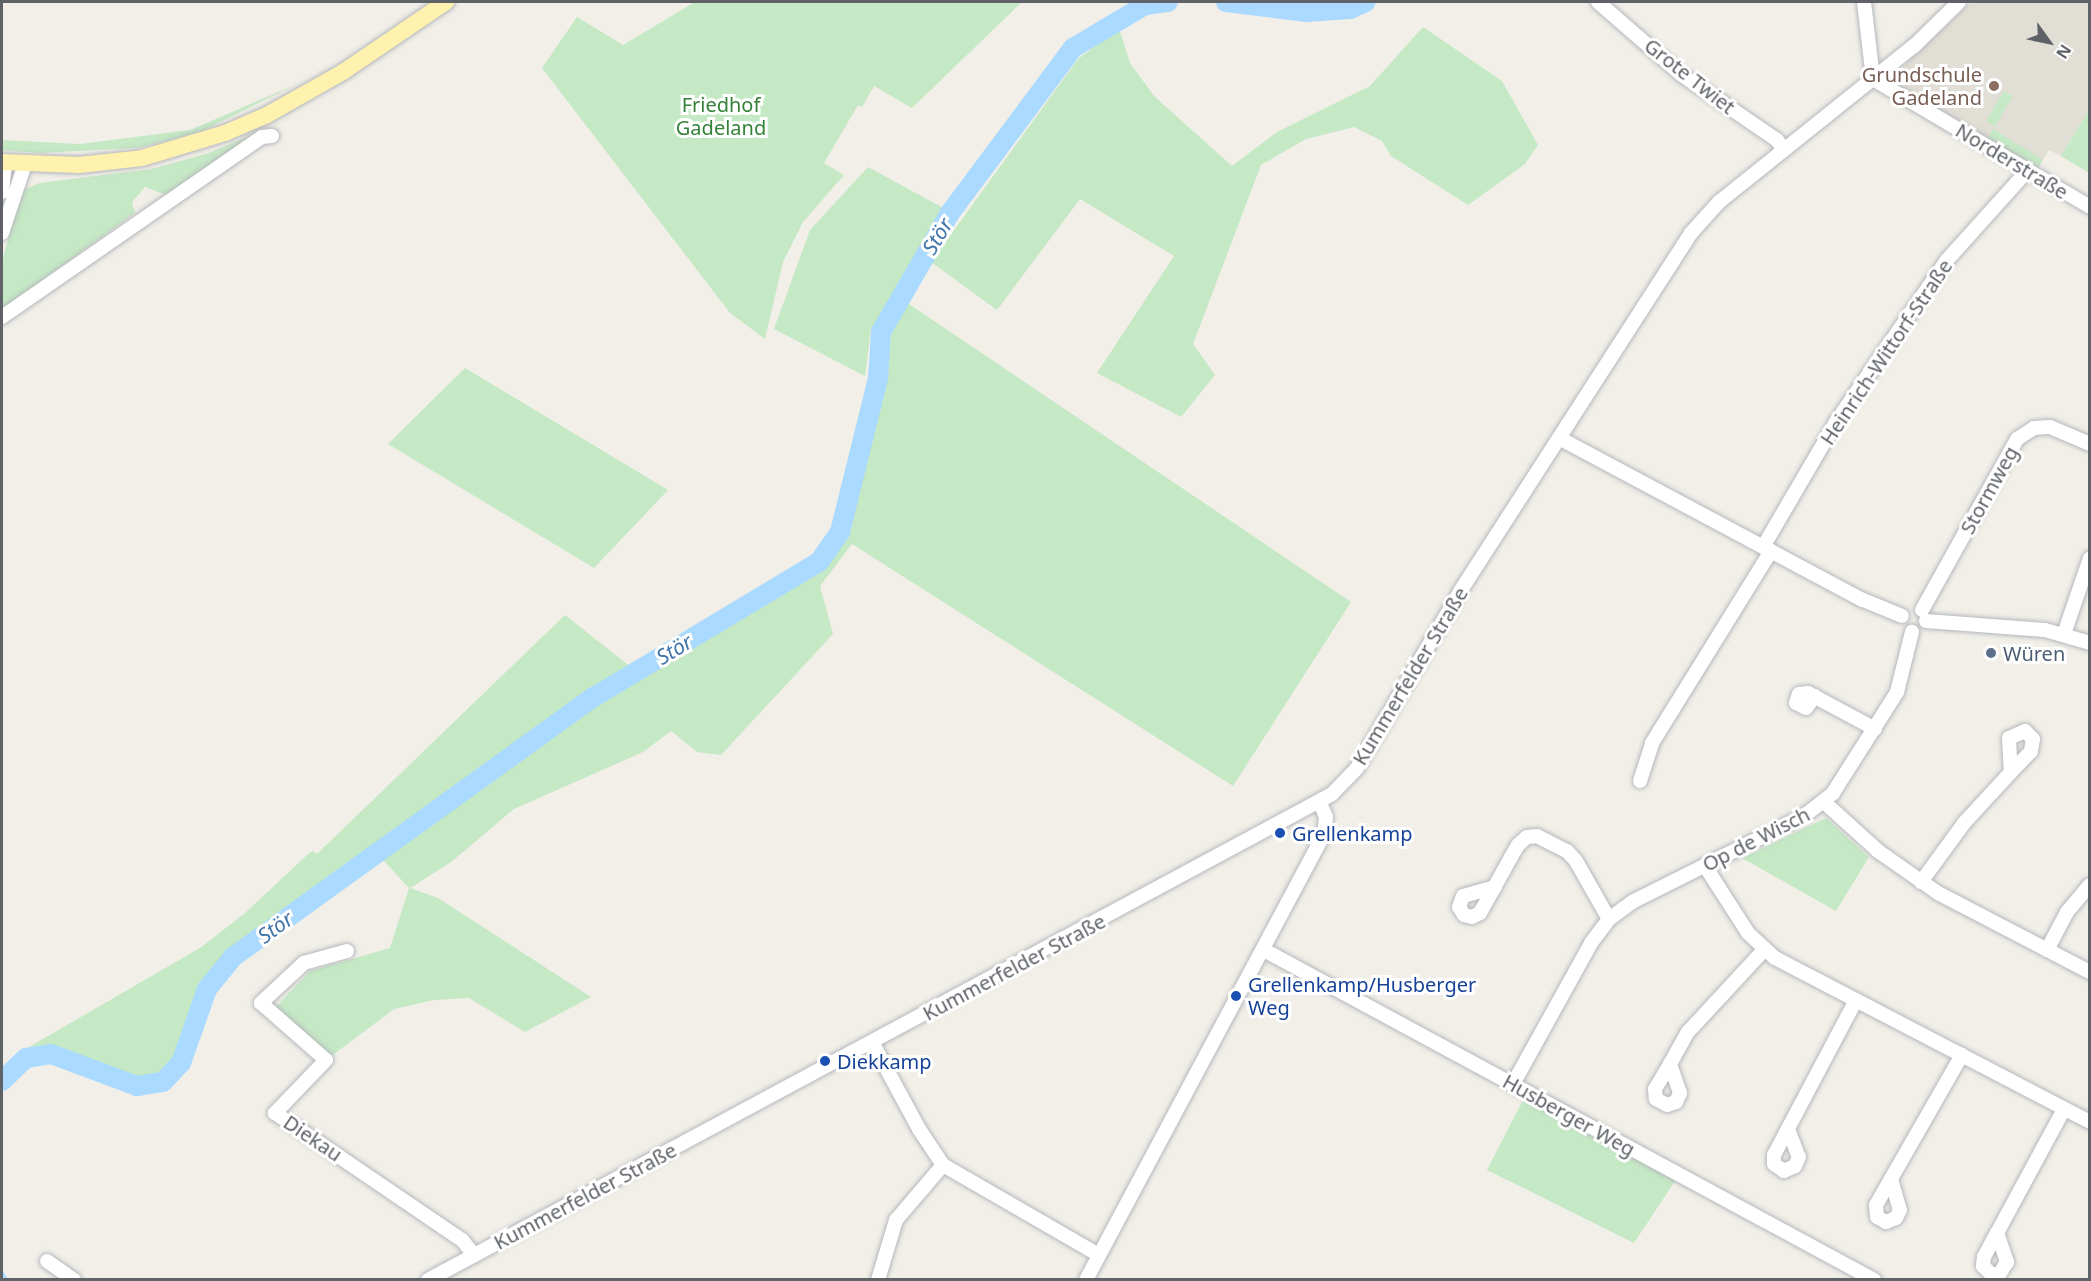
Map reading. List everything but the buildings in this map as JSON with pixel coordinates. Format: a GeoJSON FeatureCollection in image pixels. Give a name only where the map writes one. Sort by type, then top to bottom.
{"type":"FeatureCollection","features":[{"type":"Feature","properties":{"kind":"main road"},"geometry":{"type":"LineString","coordinates":[[3,162],[80,165],[142,158],[225,133],[267,115],[343,72],[446,2]]}},
{"type":"Feature","properties":{"kind":"street","name":"Grote Twiet"},"geometry":{"type":"LineString","coordinates":[[1598,2],[1682,75],[1777,140],[1783,149]]}},
{"type":"Feature","properties":{"kind":"street"},"geometry":{"type":"LineString","coordinates":[[1864,2],[1874,79]]}},
{"type":"Feature","properties":{"kind":"street","name":"Kummerfelder Straße"},"geometry":{"type":"LineString","coordinates":[[428,1280],[1320,802],[1357,768],[1461,590],[1691,233],[1719,202],[1874,79],[1935,28],[1959,2]]}},
{"type":"Feature","properties":{"kind":"street","name":"Norderstraße"},"geometry":{"type":"LineString","coordinates":[[1874,79],[2090,207]]}},
{"type":"Feature","properties":{"kind":"street"},"geometry":{"type":"LineString","coordinates":[[2,317],[262,137],[272,136]]}},
{"type":"Feature","properties":{"kind":"street"},"geometry":{"type":"LineString","coordinates":[[2,192],[3,162]]}},
{"type":"Feature","properties":{"kind":"street"},"geometry":{"type":"LineString","coordinates":[[2,226],[11,213],[25,164]]}},
{"type":"Feature","properties":{"kind":"street","name":"Heinrich-Wittorf-Straße"},"geometry":{"type":"LineString","coordinates":[[1640,782],[1652,743],[1767,549],[1836,422],[1947,260],[2028,171]]}},
{"type":"Feature","properties":{"kind":"street","name":"Stormweg"},"geometry":{"type":"LineString","coordinates":[[1924,616],[2017,439],[2034,428],[2050,427],[2090,444]]}},
{"type":"Feature","properties":{"kind":"street"},"geometry":{"type":"LineString","coordinates":[[1559,438],[1863,600],[1902,616]]}},
{"type":"Feature","properties":{"kind":"street"},"geometry":{"type":"LineString","coordinates":[[2064,634],[2090,558]]}},
{"type":"Feature","properties":{"kind":"street"},"geometry":{"type":"LineString","coordinates":[[1902,616],[1910,608],[1924,616],[2064,634],[2090,643]]}},
{"type":"Feature","properties":{"kind":"street"},"geometry":{"type":"LineString","coordinates":[[1902,616],[1904,626],[1912,632],[1922,629],[1924,616]]}},
{"type":"Feature","properties":{"kind":"street","name":"Op de Wisch"},"geometry":{"type":"LineString","coordinates":[[1514,1084],[1591,943],[1609,920],[1632,902],[1824,802],[1875,729],[1901,680],[1912,632]]}},
{"type":"Feature","properties":{"kind":"street"},"geometry":{"type":"LineString","coordinates":[[1815,696],[1875,729]]}},
{"type":"Feature","properties":{"kind":"street"},"geometry":{"type":"LineString","coordinates":[[1921,882],[1950,840],[2011,772]]}},
{"type":"Feature","properties":{"kind":"street"},"geometry":{"type":"LineString","coordinates":[[1086,1280],[1324,834],[1326,817],[1320,802]]}},
{"type":"Feature","properties":{"kind":"street"},"geometry":{"type":"LineString","coordinates":[[1824,802],[1878,851],[1921,882],[2090,972]]}},
{"type":"Feature","properties":{"kind":"street"},"geometry":{"type":"LineString","coordinates":[[1495,887],[1518,845],[1527,837],[1537,836],[1567,851],[1576,861],[1609,920]]}},
{"type":"Feature","properties":{"kind":"street"},"geometry":{"type":"LineString","coordinates":[[1705,866],[1748,933],[1764,950],[2090,1122]]}},
{"type":"Feature","properties":{"kind":"street"},"geometry":{"type":"LineString","coordinates":[[2047,950],[2067,912],[2090,885]]}},
{"type":"Feature","properties":{"kind":"street","name":"Husberger Weg"},"geometry":{"type":"LineString","coordinates":[[1264,950],[1874,1280]]}},
{"type":"Feature","properties":{"kind":"street"},"geometry":{"type":"LineString","coordinates":[[1670,1064],[1700,1016],[1764,950]]}},
{"type":"Feature","properties":{"kind":"street","name":"Diekau"},"geometry":{"type":"LineString","coordinates":[[347,951],[304,963],[261,1003],[326,1060],[275,1113],[463,1241],[474,1255]]}},
{"type":"Feature","properties":{"kind":"street"},"geometry":{"type":"LineString","coordinates":[[1788,1129],[1856,1000]]}},
{"type":"Feature","properties":{"kind":"street"},"geometry":{"type":"LineString","coordinates":[[872,1042],[919,1129],[944,1165],[1099,1255]]}},
{"type":"Feature","properties":{"kind":"street"},"geometry":{"type":"LineString","coordinates":[[1891,1179],[1962,1055]]}},
{"type":"Feature","properties":{"kind":"street"},"geometry":{"type":"LineString","coordinates":[[1997,1233],[2064,1109]]}},
{"type":"Feature","properties":{"kind":"street"},"geometry":{"type":"LineString","coordinates":[[878,1280],[896,1220],[944,1165]]}},
{"type":"Feature","properties":{"kind":"street"},"geometry":{"type":"LineString","coordinates":[[47,1261],[74,1280]]}},
{"type":"Feature","properties":{"kind":"shaded area","name":"Grundschule Gadeland"},"geometry":{"type":"Polygon","coordinates":[[[1972,2],[2089,2],[2089,110],[2061,156],[2049,150],[2038,168],[1893,82],[1892,77],[1972,2]]]}},
{"type":"Feature","properties":{"kind":"green space","name":"Friedhof Gadeland"},"geometry":{"type":"Polygon","coordinates":[[[695,2],[1022,2],[912,108],[874,86],[862,107],[858,105],[824,163],[844,175],[803,222],[783,262],[765,339],[730,313],[542,68],[577,17],[623,45],[695,2]]]}},
{"type":"Feature","properties":{"kind":"green space"},"geometry":{"type":"Polygon","coordinates":[[[1423,27],[1502,81],[1538,145],[1525,164],[1468,205],[1391,156],[1382,141],[1354,127],[1306,139],[1261,165],[1193,344],[1215,375],[1181,417],[1097,373],[1174,256],[1080,199],[997,310],[931,262],[1078,59],[1119,28],[1130,63],[1154,96],[1232,166],[1277,132],[1370,86],[1423,27]]]}},
{"type":"Feature","properties":{"kind":"green space"},"geometry":{"type":"Polygon","coordinates":[[[297,84],[200,132],[137,148],[39,153],[2,150],[2,140],[80,144],[190,130],[297,84]]]}},
{"type":"Feature","properties":{"kind":"green space"},"geometry":{"type":"Polygon","coordinates":[[[2004,91],[2013,96],[1995,126],[1986,121],[2004,91]]]}},
{"type":"Feature","properties":{"kind":"green space"},"geometry":{"type":"Polygon","coordinates":[[[2089,110],[2089,173],[2061,156],[2089,110]]]}},
{"type":"Feature","properties":{"kind":"green space"},"geometry":{"type":"Polygon","coordinates":[[[1993,129],[2043,160],[2038,168],[1988,138],[1993,129]]]}},
{"type":"Feature","properties":{"kind":"green space"},"geometry":{"type":"Polygon","coordinates":[[[261,131],[166,195],[145,187],[132,202],[135,213],[2,309],[2,262],[21,191],[39,183],[152,169],[209,153],[261,131]]]}},
{"type":"Feature","properties":{"kind":"green space"},"geometry":{"type":"Polygon","coordinates":[[[868,167],[947,210],[871,329],[865,376],[774,329],[810,230],[868,167]]]}},
{"type":"Feature","properties":{"kind":"green space"},"geometry":{"type":"Polygon","coordinates":[[[906,302],[1351,602],[1233,786],[852,544],[820,586],[833,634],[721,755],[697,752],[671,731],[643,752],[514,809],[451,862],[410,888],[438,898],[591,997],[525,1032],[469,998],[434,1000],[394,1009],[330,1057],[274,1009],[310,971],[390,948],[409,888],[373,849],[334,876],[338,881],[233,957],[207,989],[181,1063],[163,1082],[137,1086],[51,1054],[26,1058],[29,1047],[200,948],[244,914],[307,855],[312,851],[317,854],[565,615],[632,668],[607,681],[611,698],[816,575],[843,537],[887,376],[892,327],[906,302]]]}},
{"type":"Feature","properties":{"kind":"green space"},"geometry":{"type":"Polygon","coordinates":[[[465,368],[668,490],[594,568],[388,444],[465,368]]]}},
{"type":"Feature","properties":{"kind":"green space"},"geometry":{"type":"Polygon","coordinates":[[[1826,818],[1869,857],[1836,911],[1742,858],[1826,818]]]}},
{"type":"Feature","properties":{"kind":"green space"},"geometry":{"type":"Polygon","coordinates":[[[1524,1098],[1675,1181],[1634,1243],[1487,1170],[1524,1098]]]}},
{"type":"Feature","properties":{"kind":"waterway","name":"Stör"},"geometry":{"type":"LineString","coordinates":[[2,1081],[26,1058],[51,1054],[137,1086],[163,1082],[181,1063],[207,989],[233,957],[594,697],[819,562],[840,532],[878,379],[881,332],[950,213],[1073,48],[1145,5],[1168,2]]}},
{"type":"Feature","properties":{"kind":"waterway","name":"Stör"},"geometry":{"type":"LineString","coordinates":[[1226,2],[1306,12],[1350,9],[1366,2]]}},
{"type":"Feature","properties":{"kind":"waterway"},"geometry":{"type":"LineString","coordinates":[[2,1273],[7,1280]]}},
{"type":"Feature","properties":{"kind":"place","name":"Grundschule Gadeland"},"geometry":{"type":"Point","coordinates":[1994,86]}},
{"type":"Feature","properties":{"kind":"place","name":"Würen"},"geometry":{"type":"Point","coordinates":[1991,653]}},
{"type":"Feature","properties":{"kind":"place","name":"Grellenkamp"},"geometry":{"type":"Point","coordinates":[1280,833]}},
{"type":"Feature","properties":{"kind":"place","name":"Grellenkamp/Husberger Weg"},"geometry":{"type":"Point","coordinates":[1236,996]}},
{"type":"Feature","properties":{"kind":"place","name":"Diekkamp"},"geometry":{"type":"Point","coordinates":[825,1061]}}]}
